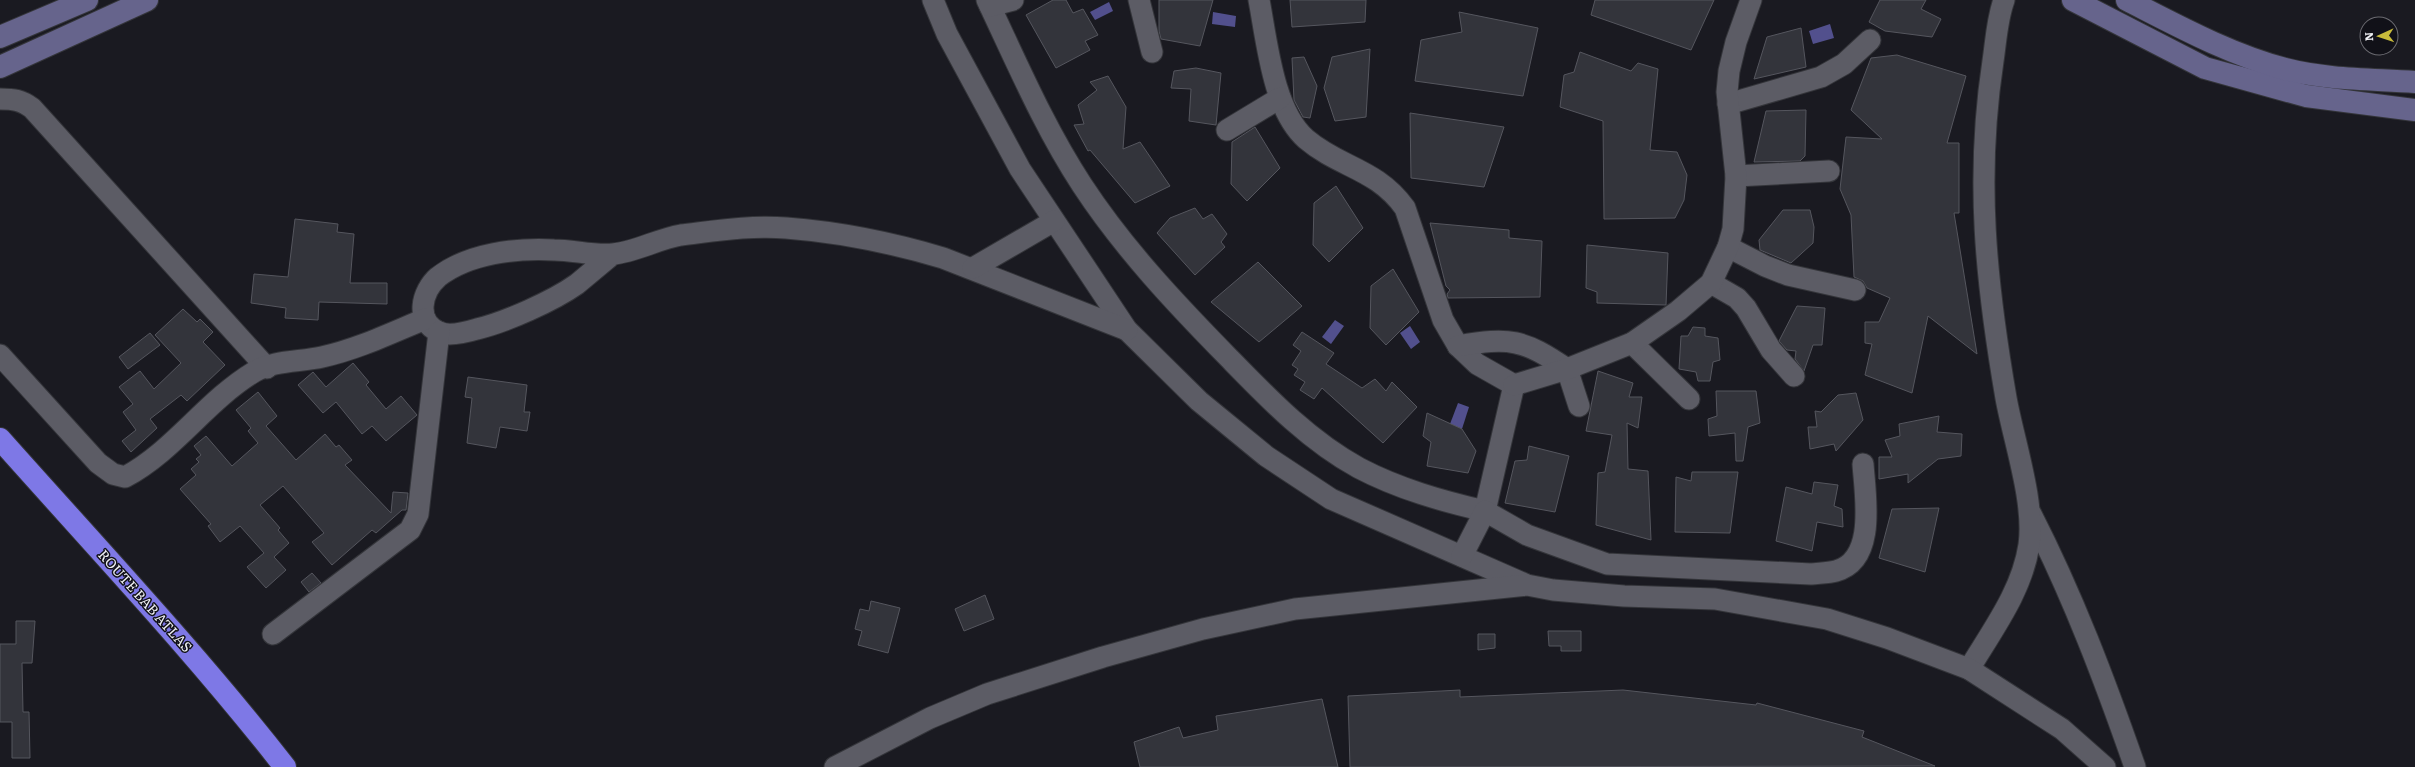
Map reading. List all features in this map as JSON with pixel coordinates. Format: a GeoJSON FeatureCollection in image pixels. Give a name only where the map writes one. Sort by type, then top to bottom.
{"type":"FeatureCollection","features":[{"type":"Feature","properties":{"kind":"highway","name":"ROUTE BAB ATLAS"},"geometry":{"type":"LineString","coordinates":[[0,439],[248,719],[285,767]]}},
{"type":"Feature","properties":{"kind":"street"},"geometry":{"type":"LineString","coordinates":[[0,37],[87,0]]}},
{"type":"Feature","properties":{"kind":"street"},"geometry":{"type":"LineString","coordinates":[[0,67],[147,0]]}},
{"type":"Feature","properties":{"kind":"street"},"geometry":{"type":"LineString","coordinates":[[933,0],[947,34],[1020,169],[1127,330],[1199,401],[1266,456],[1331,499],[1527,584],[1553,590],[1624,596],[1715,599],[1780,609],[1828,619],[1880,636],[1969,669],[2062,729],[2105,767]]}},
{"type":"Feature","properties":{"kind":"street"},"geometry":{"type":"LineString","coordinates":[[1013,0],[989,3],[1031,96],[1082,185],[1123,240],[1169,297],[1264,395],[1317,440],[1358,468],[1405,489],[1485,511],[1527,535],[1607,564],[1812,574],[1837,571],[1854,561],[1864,541],[1866,518],[1863,464]]}},
{"type":"Feature","properties":{"kind":"street"},"geometry":{"type":"LineString","coordinates":[[1139,0],[1152,52]]}},
{"type":"Feature","properties":{"kind":"street"},"geometry":{"type":"LineString","coordinates":[[1259,0],[1280,98],[1292,124],[1307,139],[1379,181],[1395,194],[1405,208],[1443,320],[1458,346],[1477,364],[1514,385],[1567,369],[1632,343],[1678,311],[1711,283],[1728,247],[1732,229],[1736,176],[1728,104],[1729,70],[1736,42],[1751,0]]}},
{"type":"Feature","properties":{"kind":"street"},"geometry":{"type":"LineString","coordinates":[[1969,669],[2014,595],[2025,567],[2029,543],[2029,512],[2001,367],[1987,267],[1982,192],[1985,112],[2004,0]]}},
{"type":"Feature","properties":{"kind":"street"},"geometry":{"type":"LineString","coordinates":[[2072,0],[2205,68],[2306,96],[2415,110]]}},
{"type":"Feature","properties":{"kind":"street"},"geometry":{"type":"LineString","coordinates":[[2127,0],[2218,45],[2286,69],[2319,74],[2415,82]]}},
{"type":"Feature","properties":{"kind":"street"},"geometry":{"type":"LineString","coordinates":[[1728,104],[1821,77],[1844,64],[1870,40]]}},
{"type":"Feature","properties":{"kind":"street"},"geometry":{"type":"LineString","coordinates":[[0,99],[14,98],[23,101],[32,108],[267,368]]}},
{"type":"Feature","properties":{"kind":"street"},"geometry":{"type":"LineString","coordinates":[[1227,130],[1280,98]]}},
{"type":"Feature","properties":{"kind":"street"},"geometry":{"type":"LineString","coordinates":[[1736,176],[1829,172]]}},
{"type":"Feature","properties":{"kind":"street"},"geometry":{"type":"LineString","coordinates":[[973,268],[1054,221]]}},
{"type":"Feature","properties":{"kind":"street"},"geometry":{"type":"LineString","coordinates":[[273,634],[410,530],[418,514],[432,326],[422,302],[430,284],[447,271],[471,259],[506,252],[553,250],[613,254],[666,238],[730,229],[784,228],[836,234],[912,249],[973,268],[1127,330]]}},
{"type":"Feature","properties":{"kind":"street"},"geometry":{"type":"LineString","coordinates":[[1728,247],[1765,266],[1788,275],[1855,290]]}},
{"type":"Feature","properties":{"kind":"street"},"geometry":{"type":"LineString","coordinates":[[0,355],[98,463],[113,474],[125,477],[142,468],[223,394],[255,371],[322,357],[432,326],[457,334],[478,329],[511,317],[576,284],[613,254]]}},
{"type":"Feature","properties":{"kind":"street"},"geometry":{"type":"LineString","coordinates":[[1711,283],[1737,298],[1746,308],[1770,350],[1794,376]]}},
{"type":"Feature","properties":{"kind":"street"},"geometry":{"type":"LineString","coordinates":[[1458,346],[1494,340],[1509,341],[1526,345],[1567,369],[1578,406]]}},
{"type":"Feature","properties":{"kind":"street"},"geometry":{"type":"LineString","coordinates":[[1632,343],[1689,399]]}},
{"type":"Feature","properties":{"kind":"street"},"geometry":{"type":"LineString","coordinates":[[1462,556],[1485,511],[1514,385]]}},
{"type":"Feature","properties":{"kind":"street"},"geometry":{"type":"LineString","coordinates":[[2029,512],[2075,608],[2135,767]]}},
{"type":"Feature","properties":{"kind":"street"},"geometry":{"type":"LineString","coordinates":[[835,767],[930,718],[987,694],[1103,657],[1203,629],[1295,609],[1527,584]]}},
{"type":"Feature","properties":{"kind":"shaded area"},"geometry":{"type":"Polygon","coordinates":[[[1109,2],[1113,11],[1095,20],[1090,12],[1109,2]]]}},
{"type":"Feature","properties":{"kind":"shaded area"},"geometry":{"type":"Polygon","coordinates":[[[1213,12],[1236,16],[1235,27],[1212,24],[1213,12]]]}},
{"type":"Feature","properties":{"kind":"shaded area"},"geometry":{"type":"Polygon","coordinates":[[[1830,24],[1834,38],[1813,44],[1809,31],[1830,24]]]}},
{"type":"Feature","properties":{"kind":"shaded area"},"geometry":{"type":"Polygon","coordinates":[[[1335,320],[1344,326],[1331,344],[1322,337],[1335,320]]]}},
{"type":"Feature","properties":{"kind":"shaded area"},"geometry":{"type":"Polygon","coordinates":[[[1410,326],[1420,342],[1411,349],[1400,333],[1410,326]]]}},
{"type":"Feature","properties":{"kind":"shaded area"},"geometry":{"type":"Polygon","coordinates":[[[1458,403],[1469,407],[1462,429],[1450,424],[1458,403]]]}},
{"type":"Feature","properties":{"kind":"building"},"geometry":{"type":"Polygon","coordinates":[[[1053,0],[1066,0],[1073,13],[1083,9],[1098,35],[1085,41],[1090,50],[1056,68],[1026,15],[1053,0]]]}},
{"type":"Feature","properties":{"kind":"building"},"geometry":{"type":"Polygon","coordinates":[[[1159,0],[1213,0],[1200,46],[1161,39],[1159,31],[1159,0]]]}},
{"type":"Feature","properties":{"kind":"building"},"geometry":{"type":"Polygon","coordinates":[[[1290,0],[1366,0],[1365,22],[1292,27],[1290,0]]]}},
{"type":"Feature","properties":{"kind":"building"},"geometry":{"type":"Polygon","coordinates":[[[1595,0],[1714,0],[1691,50],[1591,15],[1595,0]]]}},
{"type":"Feature","properties":{"kind":"building"},"geometry":{"type":"Polygon","coordinates":[[[1880,0],[1926,0],[1921,9],[1941,19],[1932,37],[1885,31],[1869,22],[1880,0]]]}},
{"type":"Feature","properties":{"kind":"building"},"geometry":{"type":"Polygon","coordinates":[[[1459,12],[1538,28],[1523,96],[1415,81],[1421,40],[1462,32],[1459,12]]]}},
{"type":"Feature","properties":{"kind":"building"},"geometry":{"type":"Polygon","coordinates":[[[1801,28],[1806,67],[1754,79],[1767,37],[1801,28]]]}},
{"type":"Feature","properties":{"kind":"building"},"geometry":{"type":"Polygon","coordinates":[[[1370,49],[1366,117],[1335,121],[1324,88],[1332,57],[1370,49]]]}},
{"type":"Feature","properties":{"kind":"building"},"geometry":{"type":"Polygon","coordinates":[[[1580,52],[1631,71],[1638,63],[1658,69],[1650,150],[1677,152],[1687,175],[1684,200],[1675,218],[1604,219],[1603,121],[1560,107],[1564,75],[1574,72],[1580,52]]]}},
{"type":"Feature","properties":{"kind":"building"},"geometry":{"type":"Polygon","coordinates":[[[1897,55],[1966,76],[1947,143],[1959,143],[1959,213],[1954,213],[1977,354],[1928,316],[1912,393],[1865,375],[1872,344],[1865,343],[1865,322],[1879,322],[1890,298],[1867,288],[1863,281],[1854,277],[1851,215],[1840,189],[1846,137],[1882,139],[1851,110],[1871,58],[1897,55]]]}},
{"type":"Feature","properties":{"kind":"building"},"geometry":{"type":"Polygon","coordinates":[[[1304,57],[1317,86],[1310,118],[1303,117],[1294,100],[1292,58],[1304,57]]]}},
{"type":"Feature","properties":{"kind":"building"},"geometry":{"type":"Polygon","coordinates":[[[1196,68],[1221,73],[1216,125],[1189,121],[1191,89],[1171,88],[1174,71],[1196,68]]]}},
{"type":"Feature","properties":{"kind":"building"},"geometry":{"type":"Polygon","coordinates":[[[1108,76],[1126,107],[1123,149],[1140,142],[1170,186],[1135,203],[1090,150],[1088,151],[1074,125],[1084,124],[1078,105],[1097,90],[1090,82],[1108,76]]]}},
{"type":"Feature","properties":{"kind":"building"},"geometry":{"type":"Polygon","coordinates":[[[1806,110],[1805,156],[1800,161],[1754,162],[1766,111],[1806,110]]]}},
{"type":"Feature","properties":{"kind":"building"},"geometry":{"type":"Polygon","coordinates":[[[1410,113],[1504,127],[1484,187],[1411,178],[1410,113]]]}},
{"type":"Feature","properties":{"kind":"building"},"geometry":{"type":"Polygon","coordinates":[[[1255,127],[1280,168],[1247,201],[1231,184],[1232,142],[1255,127]]]}},
{"type":"Feature","properties":{"kind":"building"},"geometry":{"type":"Polygon","coordinates":[[[1336,186],[1363,228],[1329,262],[1313,245],[1314,203],[1336,186]]]}},
{"type":"Feature","properties":{"kind":"building"},"geometry":{"type":"Polygon","coordinates":[[[1195,208],[1203,219],[1212,214],[1227,234],[1221,242],[1225,247],[1195,275],[1157,233],[1170,218],[1195,208]]]}},
{"type":"Feature","properties":{"kind":"building"},"geometry":{"type":"Polygon","coordinates":[[[1783,210],[1810,210],[1814,227],[1813,243],[1791,263],[1760,250],[1759,240],[1783,210]]]}},
{"type":"Feature","properties":{"kind":"building"},"geometry":{"type":"Polygon","coordinates":[[[295,219],[338,224],[337,232],[354,234],[350,283],[387,283],[387,304],[319,302],[318,320],[285,318],[286,308],[251,303],[254,274],[288,277],[295,219]]]}},
{"type":"Feature","properties":{"kind":"building"},"geometry":{"type":"Polygon","coordinates":[[[1430,223],[1509,230],[1509,238],[1542,241],[1540,297],[1448,298],[1447,294],[1450,290],[1446,286],[1430,223]]]}},
{"type":"Feature","properties":{"kind":"building"},"geometry":{"type":"Polygon","coordinates":[[[1587,245],[1668,253],[1666,305],[1597,303],[1597,292],[1586,288],[1587,245]]]}},
{"type":"Feature","properties":{"kind":"building"},"geometry":{"type":"Polygon","coordinates":[[[1258,262],[1302,306],[1259,342],[1211,302],[1258,262]]]}},
{"type":"Feature","properties":{"kind":"building"},"geometry":{"type":"Polygon","coordinates":[[[1393,269],[1419,312],[1386,345],[1370,328],[1371,286],[1393,269]]]}},
{"type":"Feature","properties":{"kind":"building"},"geometry":{"type":"Polygon","coordinates":[[[1797,306],[1825,308],[1822,345],[1813,345],[1804,371],[1795,359],[1796,351],[1787,350],[1779,341],[1797,306]]]}},
{"type":"Feature","properties":{"kind":"building"},"geometry":{"type":"Polygon","coordinates":[[[183,309],[197,322],[200,319],[213,332],[203,342],[225,365],[187,401],[181,395],[150,419],[157,428],[131,452],[122,441],[136,430],[123,412],[133,404],[119,387],[140,371],[154,389],[181,363],[155,335],[183,309]]]}},
{"type":"Feature","properties":{"kind":"building"},"geometry":{"type":"Polygon","coordinates":[[[1693,327],[1705,328],[1705,336],[1718,338],[1720,360],[1713,362],[1710,381],[1698,381],[1696,372],[1679,369],[1681,336],[1688,336],[1693,327]]]}},
{"type":"Feature","properties":{"kind":"building"},"geometry":{"type":"Polygon","coordinates":[[[1302,332],[1334,353],[1326,364],[1362,388],[1375,379],[1386,391],[1392,382],[1417,407],[1383,443],[1322,388],[1314,399],[1300,390],[1305,382],[1294,375],[1298,369],[1292,365],[1301,351],[1293,345],[1302,332]]]}},
{"type":"Feature","properties":{"kind":"building"},"geometry":{"type":"Polygon","coordinates":[[[150,333],[160,345],[128,369],[119,357],[150,333]]]}},
{"type":"Feature","properties":{"kind":"building"},"geometry":{"type":"Polygon","coordinates":[[[353,363],[369,382],[366,385],[386,409],[401,396],[417,415],[386,441],[372,426],[362,434],[336,402],[323,413],[298,385],[313,372],[326,387],[353,363]]]}},
{"type":"Feature","properties":{"kind":"building"},"geometry":{"type":"Polygon","coordinates":[[[1598,371],[1633,383],[1629,397],[1642,397],[1638,428],[1627,423],[1628,469],[1648,471],[1651,540],[1596,525],[1598,473],[1605,472],[1612,435],[1586,431],[1598,371]]]}},
{"type":"Feature","properties":{"kind":"building"},"geometry":{"type":"Polygon","coordinates":[[[468,377],[527,385],[524,412],[530,412],[527,431],[500,427],[496,448],[467,443],[472,398],[465,397],[468,377]]]}},
{"type":"Feature","properties":{"kind":"building"},"geometry":{"type":"Polygon","coordinates":[[[1716,391],[1756,391],[1760,423],[1748,427],[1743,461],[1736,461],[1735,433],[1709,436],[1708,419],[1717,416],[1716,391]]]}},
{"type":"Feature","properties":{"kind":"building"},"geometry":{"type":"Polygon","coordinates":[[[258,392],[277,416],[266,426],[296,460],[325,434],[336,447],[339,445],[352,460],[345,465],[391,513],[393,492],[408,493],[406,510],[402,510],[376,533],[372,530],[332,565],[312,542],[324,533],[283,486],[260,505],[280,528],[278,530],[289,543],[274,557],[286,570],[266,588],[247,567],[264,553],[240,526],[220,542],[208,526],[211,524],[180,489],[196,475],[191,469],[199,462],[196,459],[201,455],[194,446],[206,436],[232,466],[258,443],[248,431],[251,428],[236,410],[258,392]]]}},
{"type":"Feature","properties":{"kind":"building"},"geometry":{"type":"Polygon","coordinates":[[[1856,393],[1863,420],[1836,451],[1834,444],[1810,449],[1808,427],[1817,427],[1815,411],[1821,412],[1838,395],[1856,393]]]}},
{"type":"Feature","properties":{"kind":"building"},"geometry":{"type":"Polygon","coordinates":[[[1427,413],[1462,429],[1476,451],[1468,473],[1427,466],[1431,442],[1423,436],[1427,413]]]}},
{"type":"Feature","properties":{"kind":"building"},"geometry":{"type":"Polygon","coordinates":[[[1939,416],[1937,432],[1962,434],[1961,456],[1938,459],[1908,483],[1908,474],[1879,479],[1879,457],[1892,457],[1885,440],[1900,436],[1899,424],[1939,416]]]}},
{"type":"Feature","properties":{"kind":"building"},"geometry":{"type":"Polygon","coordinates":[[[1529,446],[1569,456],[1555,512],[1505,503],[1515,461],[1527,460],[1529,446]]]}},
{"type":"Feature","properties":{"kind":"building"},"geometry":{"type":"Polygon","coordinates":[[[1692,472],[1738,472],[1730,533],[1675,532],[1676,477],[1691,481],[1692,472]]]}},
{"type":"Feature","properties":{"kind":"building"},"geometry":{"type":"Polygon","coordinates":[[[1814,482],[1838,485],[1834,506],[1842,509],[1843,527],[1817,522],[1812,551],[1776,541],[1786,487],[1812,494],[1814,482]]]}},
{"type":"Feature","properties":{"kind":"building"},"geometry":{"type":"Polygon","coordinates":[[[1939,508],[1925,572],[1879,558],[1892,509],[1939,508]]]}},
{"type":"Feature","properties":{"kind":"building"},"geometry":{"type":"Polygon","coordinates":[[[312,573],[321,583],[309,592],[301,582],[312,573]]]}},
{"type":"Feature","properties":{"kind":"building"},"geometry":{"type":"Polygon","coordinates":[[[985,595],[994,619],[964,631],[955,609],[985,595]]]}},
{"type":"Feature","properties":{"kind":"building"},"geometry":{"type":"Polygon","coordinates":[[[871,601],[900,608],[888,653],[858,645],[862,631],[855,629],[860,609],[869,611],[871,601]]]}},
{"type":"Feature","properties":{"kind":"building"},"geometry":{"type":"Polygon","coordinates":[[[16,621],[35,621],[32,663],[22,663],[23,712],[29,712],[30,758],[12,758],[12,722],[0,722],[0,644],[16,644],[16,621]]]}},
{"type":"Feature","properties":{"kind":"building"},"geometry":{"type":"Polygon","coordinates":[[[1548,631],[1581,631],[1581,651],[1561,651],[1561,646],[1549,646],[1548,631]]]}},
{"type":"Feature","properties":{"kind":"building"},"geometry":{"type":"Polygon","coordinates":[[[1478,634],[1495,634],[1495,648],[1478,650],[1478,634]]]}},
{"type":"Feature","properties":{"kind":"building"},"geometry":{"type":"Polygon","coordinates":[[[1460,690],[1460,697],[1623,690],[1756,705],[1757,703],[1864,731],[1862,737],[1935,766],[1350,767],[1348,696],[1460,690]]]}},
{"type":"Feature","properties":{"kind":"building"},"geometry":{"type":"Polygon","coordinates":[[[1322,699],[1338,767],[1140,767],[1134,742],[1179,727],[1183,738],[1218,730],[1216,716],[1322,699]]]}}]}
